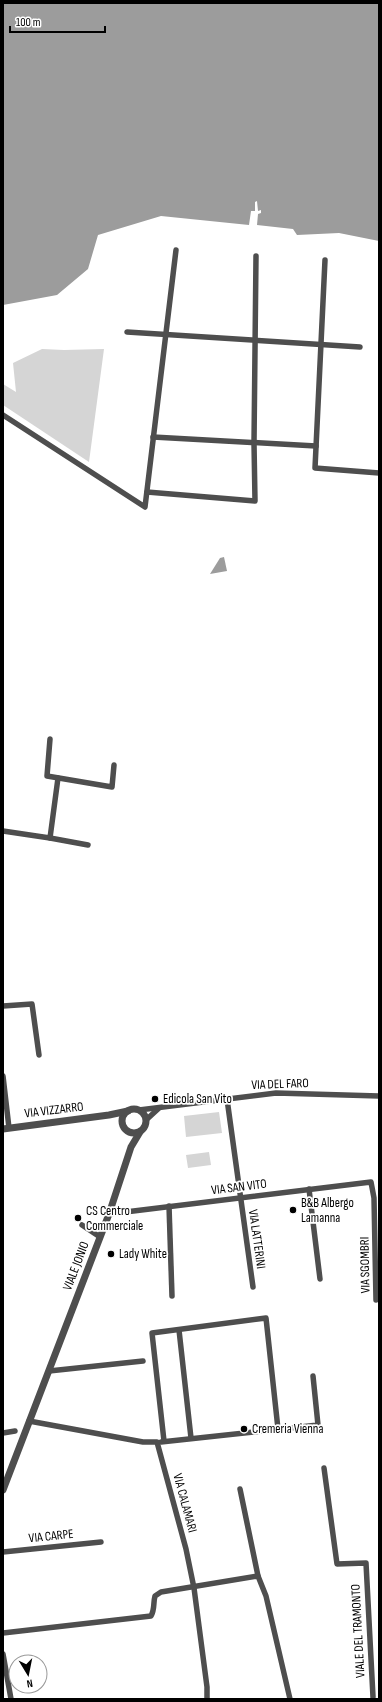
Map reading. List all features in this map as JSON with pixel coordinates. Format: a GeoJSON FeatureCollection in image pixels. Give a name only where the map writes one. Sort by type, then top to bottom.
{"type":"FeatureCollection","features":[{"type":"Feature","properties":{"kind":"street"},"geometry":{"type":"LineString","coordinates":[[3,415],[145,507],[176,250]]}},
{"type":"Feature","properties":{"kind":"street"},"geometry":{"type":"LineString","coordinates":[[147,492],[255,501],[254,342],[256,256]]}},
{"type":"Feature","properties":{"kind":"street"},"geometry":{"type":"LineString","coordinates":[[325,260],[315,468],[379,472]]}},
{"type":"Feature","properties":{"kind":"street"},"geometry":{"type":"LineString","coordinates":[[127,332],[254,342],[360,348]]}},
{"type":"Feature","properties":{"kind":"street"},"geometry":{"type":"LineString","coordinates":[[153,437],[316,446]]}},
{"type":"Feature","properties":{"kind":"street"},"geometry":{"type":"LineString","coordinates":[[50,739],[47,776],[112,787],[114,765]]}},
{"type":"Feature","properties":{"kind":"street"},"geometry":{"type":"LineString","coordinates":[[50,838],[58,778]]}},
{"type":"Feature","properties":{"kind":"street"},"geometry":{"type":"LineString","coordinates":[[3,831],[88,845]]}},
{"type":"Feature","properties":{"kind":"street"},"geometry":{"type":"LineString","coordinates":[[3,1006],[32,1004],[39,1055]]}},
{"type":"Feature","properties":{"kind":"street"},"geometry":{"type":"LineString","coordinates":[[3,1076],[6,1129]]}},
{"type":"Feature","properties":{"kind":"street","name":"VIA DEL FARO"},"geometry":{"type":"LineString","coordinates":[[139,1110],[276,1093],[379,1096]]}},
{"type":"Feature","properties":{"kind":"street","name":"VIA LATTERINI"},"geometry":{"type":"LineString","coordinates":[[226,1099],[253,1287]]}},
{"type":"Feature","properties":{"kind":"street"},"geometry":{"type":"LineString","coordinates":[[146,1120],[158,1108]]}},
{"type":"Feature","properties":{"kind":"street"},"geometry":{"type":"LineString","coordinates":[[128,1111],[123,1117],[122,1121],[124,1128],[128,1132],[134,1134],[145,1128],[145,1116],[139,1110]]}},
{"type":"Feature","properties":{"kind":"street","name":"VIA VIZZARRO"},"geometry":{"type":"LineString","coordinates":[[6,1129],[109,1116],[139,1110]]}},
{"type":"Feature","properties":{"kind":"street","name":"VIA VIZZARRO"},"geometry":{"type":"LineString","coordinates":[[109,1116],[122,1121]]}},
{"type":"Feature","properties":{"kind":"street","name":"VIALE JONIO"},"geometry":{"type":"LineString","coordinates":[[128,1132],[131,1147]]}},
{"type":"Feature","properties":{"kind":"street","name":"VIALE JONIO"},"geometry":{"type":"LineString","coordinates":[[3,1490],[109,1214],[131,1147],[140,1132]]}},
{"type":"Feature","properties":{"kind":"street","name":"VIA SAN VITO"},"geometry":{"type":"LineString","coordinates":[[109,1214],[371,1182]]}},
{"type":"Feature","properties":{"kind":"street","name":"VIA SGOMBRI"},"geometry":{"type":"LineString","coordinates":[[371,1182],[377,1198],[376,1300]]}},
{"type":"Feature","properties":{"kind":"street"},"geometry":{"type":"LineString","coordinates":[[309,1189],[320,1279]]}},
{"type":"Feature","properties":{"kind":"street"},"geometry":{"type":"LineString","coordinates":[[169,1206],[172,1296]]}},
{"type":"Feature","properties":{"kind":"street"},"geometry":{"type":"LineString","coordinates":[[82,1225],[100,1237]]}},
{"type":"Feature","properties":{"kind":"street"},"geometry":{"type":"LineString","coordinates":[[164,1442],[152,1333],[266,1318],[278,1429]]}},
{"type":"Feature","properties":{"kind":"street"},"geometry":{"type":"LineString","coordinates":[[179,1330],[190,1438]]}},
{"type":"Feature","properties":{"kind":"street"},"geometry":{"type":"LineString","coordinates":[[49,1371],[143,1361]]}},
{"type":"Feature","properties":{"kind":"street"},"geometry":{"type":"LineString","coordinates":[[29,1421],[143,1442],[164,1442],[318,1425],[313,1376]]}},
{"type":"Feature","properties":{"kind":"street"},"geometry":{"type":"LineString","coordinates":[[3,1433],[15,1431]]}},
{"type":"Feature","properties":{"kind":"street","name":"VIA CALAMARI"},"geometry":{"type":"LineString","coordinates":[[157,1442],[186,1549],[194,1588],[207,1688],[207,1699]]}},
{"type":"Feature","properties":{"kind":"street","name":"VIALE DEL TRAMONTO"},"geometry":{"type":"LineString","coordinates":[[324,1468],[337,1564],[366,1563],[372,1698]]}},
{"type":"Feature","properties":{"kind":"street"},"geometry":{"type":"LineString","coordinates":[[240,1489],[258,1576],[266,1596],[290,1699]]}},
{"type":"Feature","properties":{"kind":"street","name":"VIA CARPE"},"geometry":{"type":"LineString","coordinates":[[3,1552],[101,1542]]}},
{"type":"Feature","properties":{"kind":"street"},"geometry":{"type":"LineString","coordinates":[[3,1633],[151,1616],[154,1610],[153,1602],[155,1596],[161,1592],[194,1588],[258,1576]]}},
{"type":"Feature","properties":{"kind":"street"},"geometry":{"type":"LineString","coordinates":[[3,1654],[10,1699]]}},
{"type":"Feature","properties":{"kind":"street","name":"VIALE DEL TRAMONTO"},"geometry":{"type":"LineString","coordinates":[[372,1698],[379,1693]]}},
{"type":"Feature","properties":{"kind":"shaded area"},"geometry":{"type":"Polygon","coordinates":[[[3,3],[379,3],[379,241],[339,233],[297,235],[293,229],[257,225],[258,214],[261,213],[261,210],[258,211],[257,201],[255,202],[255,211],[251,211],[249,225],[161,216],[98,235],[88,269],[57,295],[3,305],[3,3]]]}},
{"type":"Feature","properties":{"kind":"shaded area"},"geometry":{"type":"Polygon","coordinates":[[[42,349],[104,349],[89,462],[3,405],[3,384],[16,392],[13,363],[42,349]]]}},
{"type":"Feature","properties":{"kind":"shaded area"},"geometry":{"type":"Polygon","coordinates":[[[224,557],[227,571],[210,574],[220,558],[224,557]]]}},
{"type":"Feature","properties":{"kind":"shaded area"},"geometry":{"type":"Polygon","coordinates":[[[219,1112],[222,1133],[186,1137],[184,1116],[219,1112]]]}},
{"type":"Feature","properties":{"kind":"shaded area"},"geometry":{"type":"Polygon","coordinates":[[[209,1152],[211,1165],[188,1168],[186,1155],[209,1152]]]}},
{"type":"Feature","properties":{"kind":"place","name":"Edicola San Vito"},"geometry":{"type":"Point","coordinates":[155,1099]}},
{"type":"Feature","properties":{"kind":"place","name":"B&B Albergo Lamanna"},"geometry":{"type":"Point","coordinates":[293,1210]}},
{"type":"Feature","properties":{"kind":"place","name":"CS Centro Commerciale"},"geometry":{"type":"Point","coordinates":[78,1218]}},
{"type":"Feature","properties":{"kind":"place","name":"Lady White"},"geometry":{"type":"Point","coordinates":[111,1254]}},
{"type":"Feature","properties":{"kind":"place","name":"Cremeria Vienna"},"geometry":{"type":"Point","coordinates":[244,1429]}}]}
